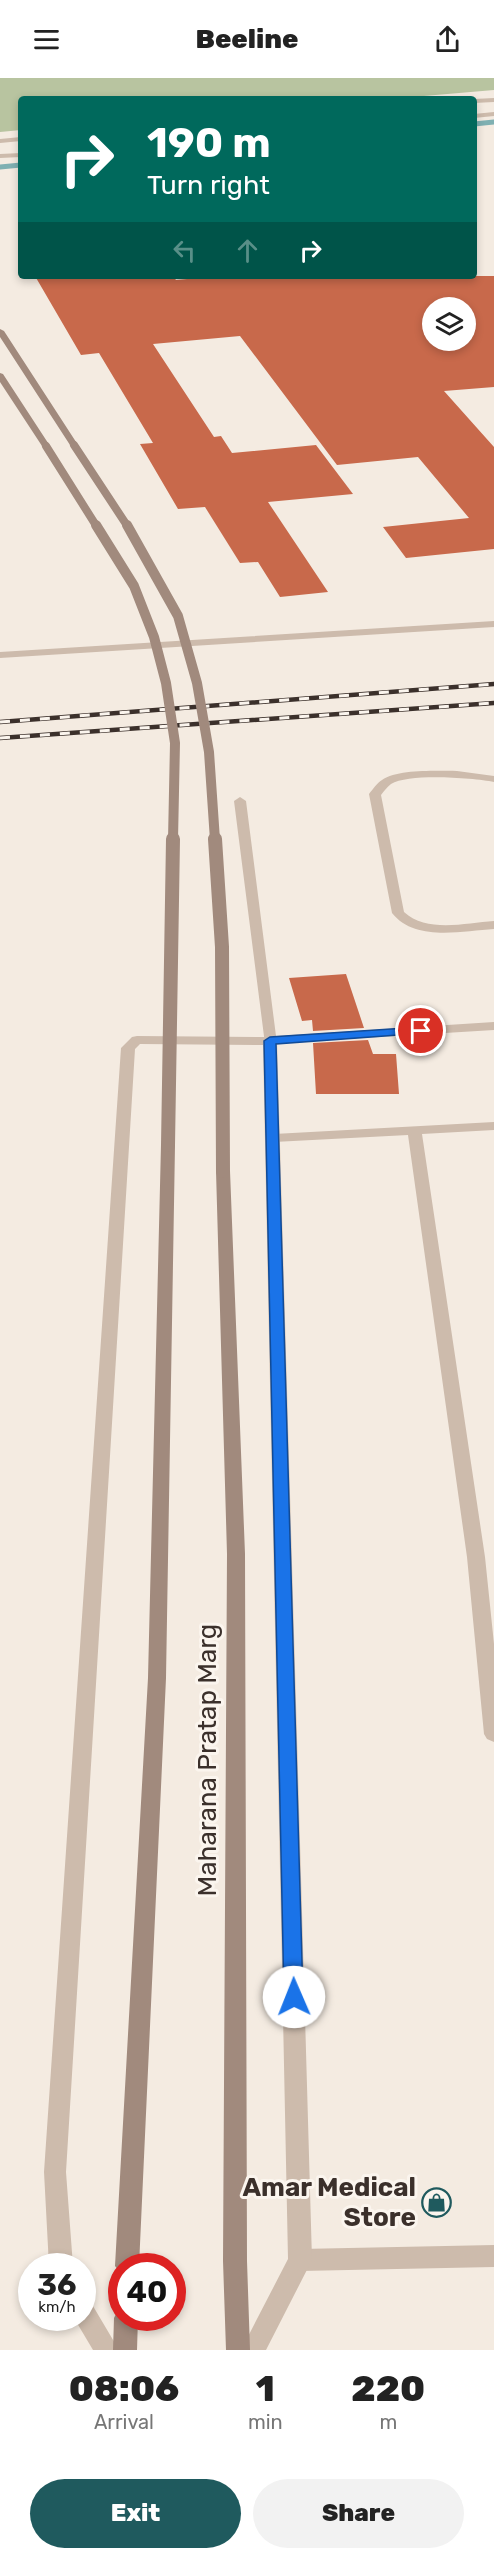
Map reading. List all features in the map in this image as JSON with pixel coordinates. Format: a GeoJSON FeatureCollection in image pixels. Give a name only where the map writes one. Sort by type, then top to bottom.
{"type":"FeatureCollection","features":[{"type":"Feature","properties":{"kind":"main road","name":"Maharana Pratap Marg"},"geometry":{"type":"LineString","coordinates":[[0,331],[129,528],[178,615],[197,683],[209,752],[222,948],[223,1171],[236,1554],[235,2261],[238,2350]]}},
{"type":"Feature","properties":{"kind":"main road"},"geometry":{"type":"LineString","coordinates":[[0,376],[134,586],[154,637],[166,683],[175,742],[157,1678],[128,2253]]}},
{"type":"Feature","properties":{"kind":"main road"},"geometry":{"type":"LineString","coordinates":[[125,2350],[126,2331]]}},
{"type":"Feature","properties":{"kind":"street"},"geometry":{"type":"LineString","coordinates":[[477,101],[494,100]]}},
{"type":"Feature","properties":{"kind":"street"},"geometry":{"type":"LineString","coordinates":[[477,116],[494,114]]}},
{"type":"Feature","properties":{"kind":"street"},"geometry":{"type":"LineString","coordinates":[[0,141],[18,139]]}},
{"type":"Feature","properties":{"kind":"street"},"geometry":{"type":"LineString","coordinates":[[0,156],[18,155]]}},
{"type":"Feature","properties":{"kind":"street"},"geometry":{"type":"LineString","coordinates":[[0,655],[494,624]]}},
{"type":"Feature","properties":{"kind":"street"},"geometry":{"type":"LineString","coordinates":[[494,779],[479,774],[405,778],[386,782],[375,794],[398,913],[410,924],[436,929],[494,925]]}},
{"type":"Feature","properties":{"kind":"street"},"geometry":{"type":"LineString","coordinates":[[240,801],[270,1041],[274,1138],[300,2259],[253,2350]]}},
{"type":"Feature","properties":{"kind":"street"},"geometry":{"type":"LineString","coordinates":[[60,2253],[55,2172],[128,1048],[137,1040],[270,1041],[494,1026]]}},
{"type":"Feature","properties":{"kind":"street"},"geometry":{"type":"LineString","coordinates":[[274,1138],[494,1126]]}},
{"type":"Feature","properties":{"kind":"street"},"geometry":{"type":"LineString","coordinates":[[414,1130],[476,1557],[494,1734]]}},
{"type":"Feature","properties":{"kind":"street"},"geometry":{"type":"LineString","coordinates":[[300,2259],[494,2256]]}},
{"type":"Feature","properties":{"kind":"street"},"geometry":{"type":"LineString","coordinates":[[95,2331],[107,2350]]}},
{"type":"Feature","properties":{"kind":"green space"},"geometry":{"type":"Polygon","coordinates":[[[0,78],[494,78],[494,90],[424,96],[18,96],[18,130],[0,132],[0,78]]]}},
{"type":"Feature","properties":{"kind":"building"},"geometry":{"type":"Polygon","coordinates":[[[477,276],[494,276],[494,387],[444,391],[494,447],[494,549],[406,558],[383,527],[469,518],[418,457],[337,465],[240,336],[153,344],[214,437],[221,436],[232,453],[316,445],[353,494],[268,502],[328,592],[280,597],[258,562],[240,563],[205,507],[178,509],[140,444],[153,443],[99,353],[81,355],[37,279],[477,279],[477,276]]]}},
{"type":"Feature","properties":{"kind":"building"},"geometry":{"type":"Polygon","coordinates":[[[346,974],[364,1028],[313,1031],[312,1020],[302,1021],[289,978],[346,974]]]}},
{"type":"Feature","properties":{"kind":"building"},"geometry":{"type":"Polygon","coordinates":[[[368,1040],[373,1054],[396,1054],[399,1094],[316,1094],[313,1043],[368,1040]]]}},
{"type":"Feature","properties":{"kind":"waterway"},"geometry":{"type":"LineString","coordinates":[[477,124],[494,122]]}},
{"type":"Feature","properties":{"kind":"waterway"},"geometry":{"type":"LineString","coordinates":[[0,167],[18,165]]}},
{"type":"Feature","properties":{"kind":"railway"},"geometry":{"type":"LineString","coordinates":[[0,722],[494,684]]}},
{"type":"Feature","properties":{"kind":"railway"},"geometry":{"type":"LineString","coordinates":[[0,738],[494,703]]}},
{"type":"Feature","properties":{"kind":"place","name":"Amar Medical Store"},"geometry":{"type":"Point","coordinates":[437,2202]}},
{"type":"Feature","properties":{"kind":"route"},"geometry":{"type":"LineString","coordinates":[[294,1997],[270,1041],[421,1031]]}}]}
